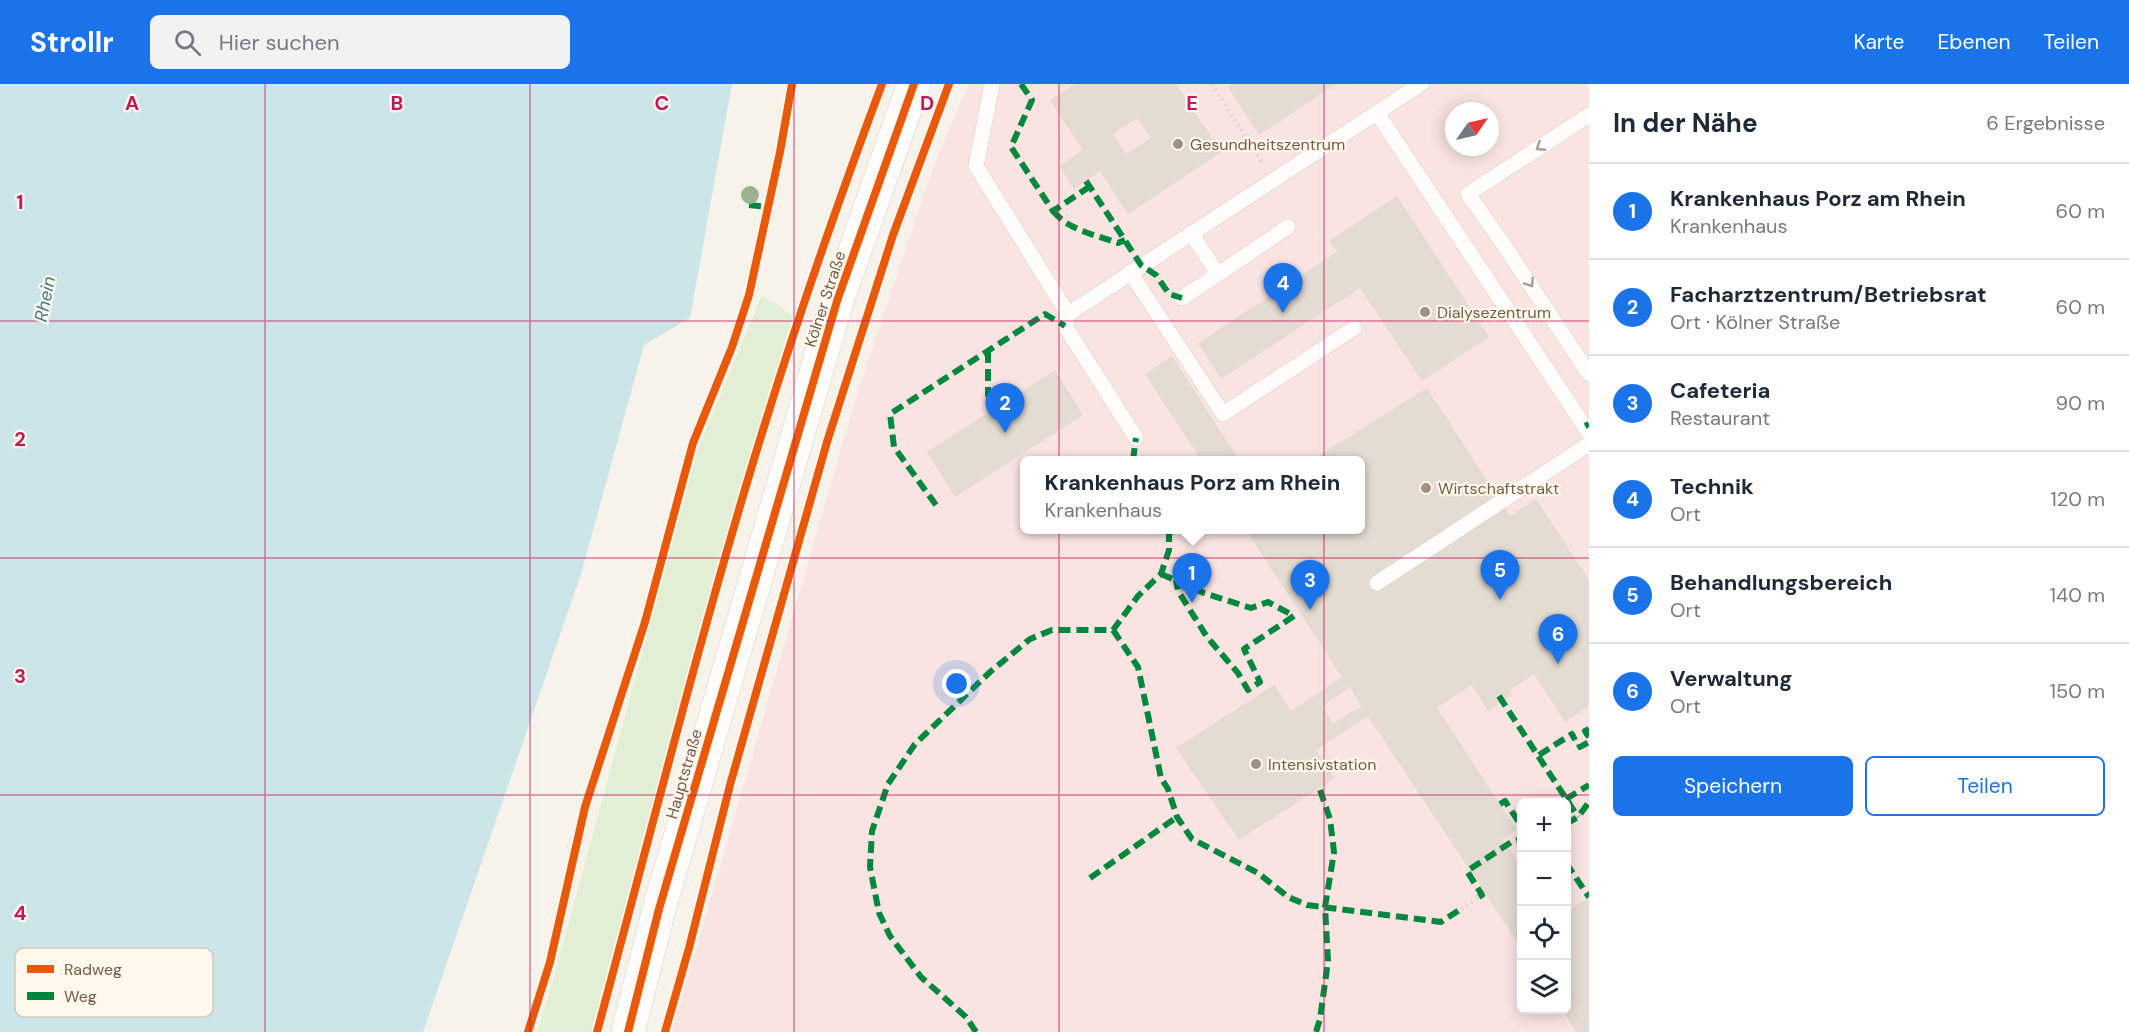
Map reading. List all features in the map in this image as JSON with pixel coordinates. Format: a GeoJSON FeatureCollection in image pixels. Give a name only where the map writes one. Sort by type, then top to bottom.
{"type":"FeatureCollection","features":[{"type":"Feature","properties":{"kind":"main road","name":"Kölner Straße"},"geometry":{"type":"LineString","coordinates":[[771,524],[837,301],[914,84]]}},
{"type":"Feature","properties":{"kind":"main road","name":"Hauptstraße"},"geometry":{"type":"LineString","coordinates":[[628,1032],[659,909],[771,524]]}},
{"type":"Feature","properties":{"kind":"lane"},"geometry":{"type":"LineString","coordinates":[[992,84],[976,166],[1068,314]]}},
{"type":"Feature","properties":{"kind":"lane"},"geometry":{"type":"LineString","coordinates":[[1136,438],[1065,326],[1068,314],[1421,84]]}},
{"type":"Feature","properties":{"kind":"lane"},"geometry":{"type":"LineString","coordinates":[[1377,113],[1589,433]]}},
{"type":"Feature","properties":{"kind":"lane"},"geometry":{"type":"LineString","coordinates":[[1589,116],[1468,194],[1589,374]]}},
{"type":"Feature","properties":{"kind":"lane"},"geometry":{"type":"LineString","coordinates":[[1182,298],[1288,227]]}},
{"type":"Feature","properties":{"kind":"lane"},"geometry":{"type":"LineString","coordinates":[[1191,233],[1218,274]]}},
{"type":"Feature","properties":{"kind":"lane"},"geometry":{"type":"LineString","coordinates":[[1130,272],[1223,414],[1354,328]]}},
{"type":"Feature","properties":{"kind":"lane"},"geometry":{"type":"LineString","coordinates":[[1377,583],[1589,444]]}},
{"type":"Feature","properties":{"kind":"path"},"geometry":{"type":"LineString","coordinates":[[1212,84],[1274,180]]}},
{"type":"Feature","properties":{"kind":"path"},"geometry":{"type":"LineString","coordinates":[[1575,740],[1579,744]]}},
{"type":"Feature","properties":{"kind":"path"},"geometry":{"type":"LineString","coordinates":[[1461,909],[1479,897]]}},
{"type":"Feature","properties":{"kind":"shaded area"},"geometry":{"type":"Polygon","coordinates":[[[969,84],[1589,84],[1589,1032],[672,1032],[854,404],[928,182],[969,84]]]}},
{"type":"Feature","properties":{"kind":"green space"},"geometry":{"type":"Polygon","coordinates":[[[762,295],[793,316],[751,450],[592,1032],[537,1032],[698,449],[762,295]]]}},
{"type":"Feature","properties":{"kind":"water","name":"Rhein"},"geometry":{"type":"Polygon","coordinates":[[[0,84],[732,84],[690,318],[644,345],[581,574],[423,1032],[0,1032],[0,84]]]}},
{"type":"Feature","properties":{"kind":"building","name":"Gesundheitszentrum"},"geometry":{"type":"Polygon","coordinates":[[[1074,84],[1176,84],[1221,152],[1128,214],[1100,171],[1074,189],[1059,166],[1083,150],[1050,100],[1074,84]],[[1137,118],[1113,134],[1126,154],[1151,138],[1137,118]]]}},
{"type":"Feature","properties":{"kind":"building"},"geometry":{"type":"Polygon","coordinates":[[[1232,84],[1336,84],[1259,135],[1228,87],[1232,84]]]}},
{"type":"Feature","properties":{"kind":"building","name":"Dialysezentrum"},"geometry":{"type":"Polygon","coordinates":[[[1397,196],[1489,337],[1422,381],[1360,288],[1221,379],[1198,343],[1337,252],[1329,241],[1397,196]]]}},
{"type":"Feature","properties":{"kind":"building"},"geometry":{"type":"Polygon","coordinates":[[[1172,356],[1236,456],[1198,456],[1145,374],[1172,356]]]}},
{"type":"Feature","properties":{"kind":"building"},"geometry":{"type":"Polygon","coordinates":[[[1055,370],[1083,415],[955,497],[927,452],[1055,370]]]}},
{"type":"Feature","properties":{"kind":"building"},"geometry":{"type":"Polygon","coordinates":[[[1427,388],[1510,516],[1536,499],[1589,580],[1589,706],[1565,722],[1534,674],[1509,690],[1512,695],[1488,711],[1472,685],[1437,708],[1517,830],[1503,839],[1517,860],[1517,941],[1368,716],[1316,750],[1335,778],[1239,840],[1176,748],[1274,685],[1291,711],[1342,677],[1249,534],[1365,534],[1365,456],[1317,456],[1427,388]],[[1350,687],[1322,706],[1333,724],[1361,706],[1350,687]]]}},
{"type":"Feature","properties":{"kind":"building"},"geometry":{"type":"Polygon","coordinates":[[[1589,897],[1589,1032],[1576,1032],[1565,1014],[1571,1014],[1571,909],[1589,897]]]}},
{"type":"Feature","properties":{"kind":"marked path"},"geometry":{"type":"LineString","coordinates":[[1021,84],[1032,100],[1011,147],[1053,211],[1089,187]]}},
{"type":"Feature","properties":{"kind":"marked path"},"geometry":{"type":"LineString","coordinates":[[1086,181],[1141,265],[1156,275],[1169,294],[1182,298]]}},
{"type":"Feature","properties":{"kind":"marked path"},"geometry":{"type":"LineString","coordinates":[[749,205],[768,207]]}},
{"type":"Feature","properties":{"kind":"marked path"},"geometry":{"type":"LineString","coordinates":[[1053,211],[1066,223],[1083,231],[1118,243],[1125,240]]}},
{"type":"Feature","properties":{"kind":"marked path"},"geometry":{"type":"LineString","coordinates":[[936,505],[894,447],[890,414],[1045,314],[1065,326]]}},
{"type":"Feature","properties":{"kind":"marked path"},"geometry":{"type":"LineString","coordinates":[[988,351],[988,395],[999,405]]}},
{"type":"Feature","properties":{"kind":"marked path"},"geometry":{"type":"LineString","coordinates":[[1585,426],[1589,424]]}},
{"type":"Feature","properties":{"kind":"marked path"},"geometry":{"type":"LineString","coordinates":[[1134,456],[1136,438]]}},
{"type":"Feature","properties":{"kind":"marked path"},"geometry":{"type":"LineString","coordinates":[[976,1032],[966,1017],[921,977],[890,936],[879,913],[870,867],[872,831],[888,784],[915,744],[990,672],[1030,639],[1052,630],[1113,630],[1138,596],[1161,574],[1169,550],[1169,534]]}},
{"type":"Feature","properties":{"kind":"marked path"},"geometry":{"type":"LineString","coordinates":[[1161,574],[1204,593],[1251,608],[1268,602],[1294,616],[1244,649],[1260,682],[1248,690],[1238,673],[1207,637],[1178,591],[1176,580]]}},
{"type":"Feature","properties":{"kind":"marked path"},"geometry":{"type":"LineString","coordinates":[[1113,630],[1138,667],[1161,778],[1168,789],[1177,817],[1192,839],[1258,873],[1288,897],[1307,905],[1441,922],[1461,909]]}},
{"type":"Feature","properties":{"kind":"marked path"},"geometry":{"type":"LineString","coordinates":[[1499,696],[1578,817]]}},
{"type":"Feature","properties":{"kind":"marked path"},"geometry":{"type":"LineString","coordinates":[[1589,729],[1585,731],[1589,737]]}},
{"type":"Feature","properties":{"kind":"marked path"},"geometry":{"type":"LineString","coordinates":[[1539,755],[1572,734],[1575,740]]}},
{"type":"Feature","properties":{"kind":"marked path"},"geometry":{"type":"LineString","coordinates":[[1579,744],[1580,747],[1589,742]]}},
{"type":"Feature","properties":{"kind":"marked path"},"geometry":{"type":"LineString","coordinates":[[1568,798],[1589,785]]}},
{"type":"Feature","properties":{"kind":"marked path"},"geometry":{"type":"LineString","coordinates":[[1316,1032],[1328,961],[1325,907],[1334,852],[1330,819],[1320,790]]}},
{"type":"Feature","properties":{"kind":"marked path"},"geometry":{"type":"LineString","coordinates":[[1500,804],[1505,801],[1517,819]]}},
{"type":"Feature","properties":{"kind":"marked path"},"geometry":{"type":"LineString","coordinates":[[1571,821],[1578,817],[1589,802]]}},
{"type":"Feature","properties":{"kind":"marked path"},"geometry":{"type":"LineString","coordinates":[[1090,878],[1177,817]]}},
{"type":"Feature","properties":{"kind":"marked path"},"geometry":{"type":"LineString","coordinates":[[1479,897],[1482,895],[1467,871],[1517,840]]}},
{"type":"Feature","properties":{"kind":"marked path"},"geometry":{"type":"LineString","coordinates":[[1571,870],[1589,897]]}},
{"type":"Feature","properties":{"kind":"cycle path"},"geometry":{"type":"LineString","coordinates":[[528,1032],[550,962],[585,807],[645,622],[693,443],[732,347],[749,295],[780,152],[792,84]]}},
{"type":"Feature","properties":{"kind":"cycle path"},"geometry":{"type":"LineString","coordinates":[[597,1032],[693,672],[755,456],[784,362],[882,84]]}},
{"type":"Feature","properties":{"kind":"cycle path"},"geometry":{"type":"LineString","coordinates":[[628,1032],[659,909],[837,301],[914,84]]}},
{"type":"Feature","properties":{"kind":"cycle path"},"geometry":{"type":"LineString","coordinates":[[665,1032],[689,948],[730,785],[827,442],[893,235],[949,84]]}},
{"type":"Feature","properties":{"kind":"place","name":"Gesundheitszentrum"},"geometry":{"type":"Point","coordinates":[1178,144]}},
{"type":"Feature","properties":{"kind":"place","name":"Dialysezentrum"},"geometry":{"type":"Point","coordinates":[1425,312]}},
{"type":"Feature","properties":{"kind":"place","name":"Technik"},"geometry":{"type":"Point","coordinates":[1283,313]}},
{"type":"Feature","properties":{"kind":"place","name":"Facharztzentrum/Betriebsrat"},"geometry":{"type":"Point","coordinates":[1005,433]}},
{"type":"Feature","properties":{"kind":"place","name":"Wirtschaftstrakt"},"geometry":{"type":"Point","coordinates":[1426,488]}},
{"type":"Feature","properties":{"kind":"place","name":"Behandlungsbereich"},"geometry":{"type":"Point","coordinates":[1500,600]}},
{"type":"Feature","properties":{"kind":"place","name":"Krankenhaus Porz am Rhein"},"geometry":{"type":"Point","coordinates":[1192,603]}},
{"type":"Feature","properties":{"kind":"place","name":"Cafeteria"},"geometry":{"type":"Point","coordinates":[1310,610]}},
{"type":"Feature","properties":{"kind":"place","name":"Verwaltung"},"geometry":{"type":"Point","coordinates":[1558,664]}},
{"type":"Feature","properties":{"kind":"place","name":"Intensivstation"},"geometry":{"type":"Point","coordinates":[1256,764]}}]}
